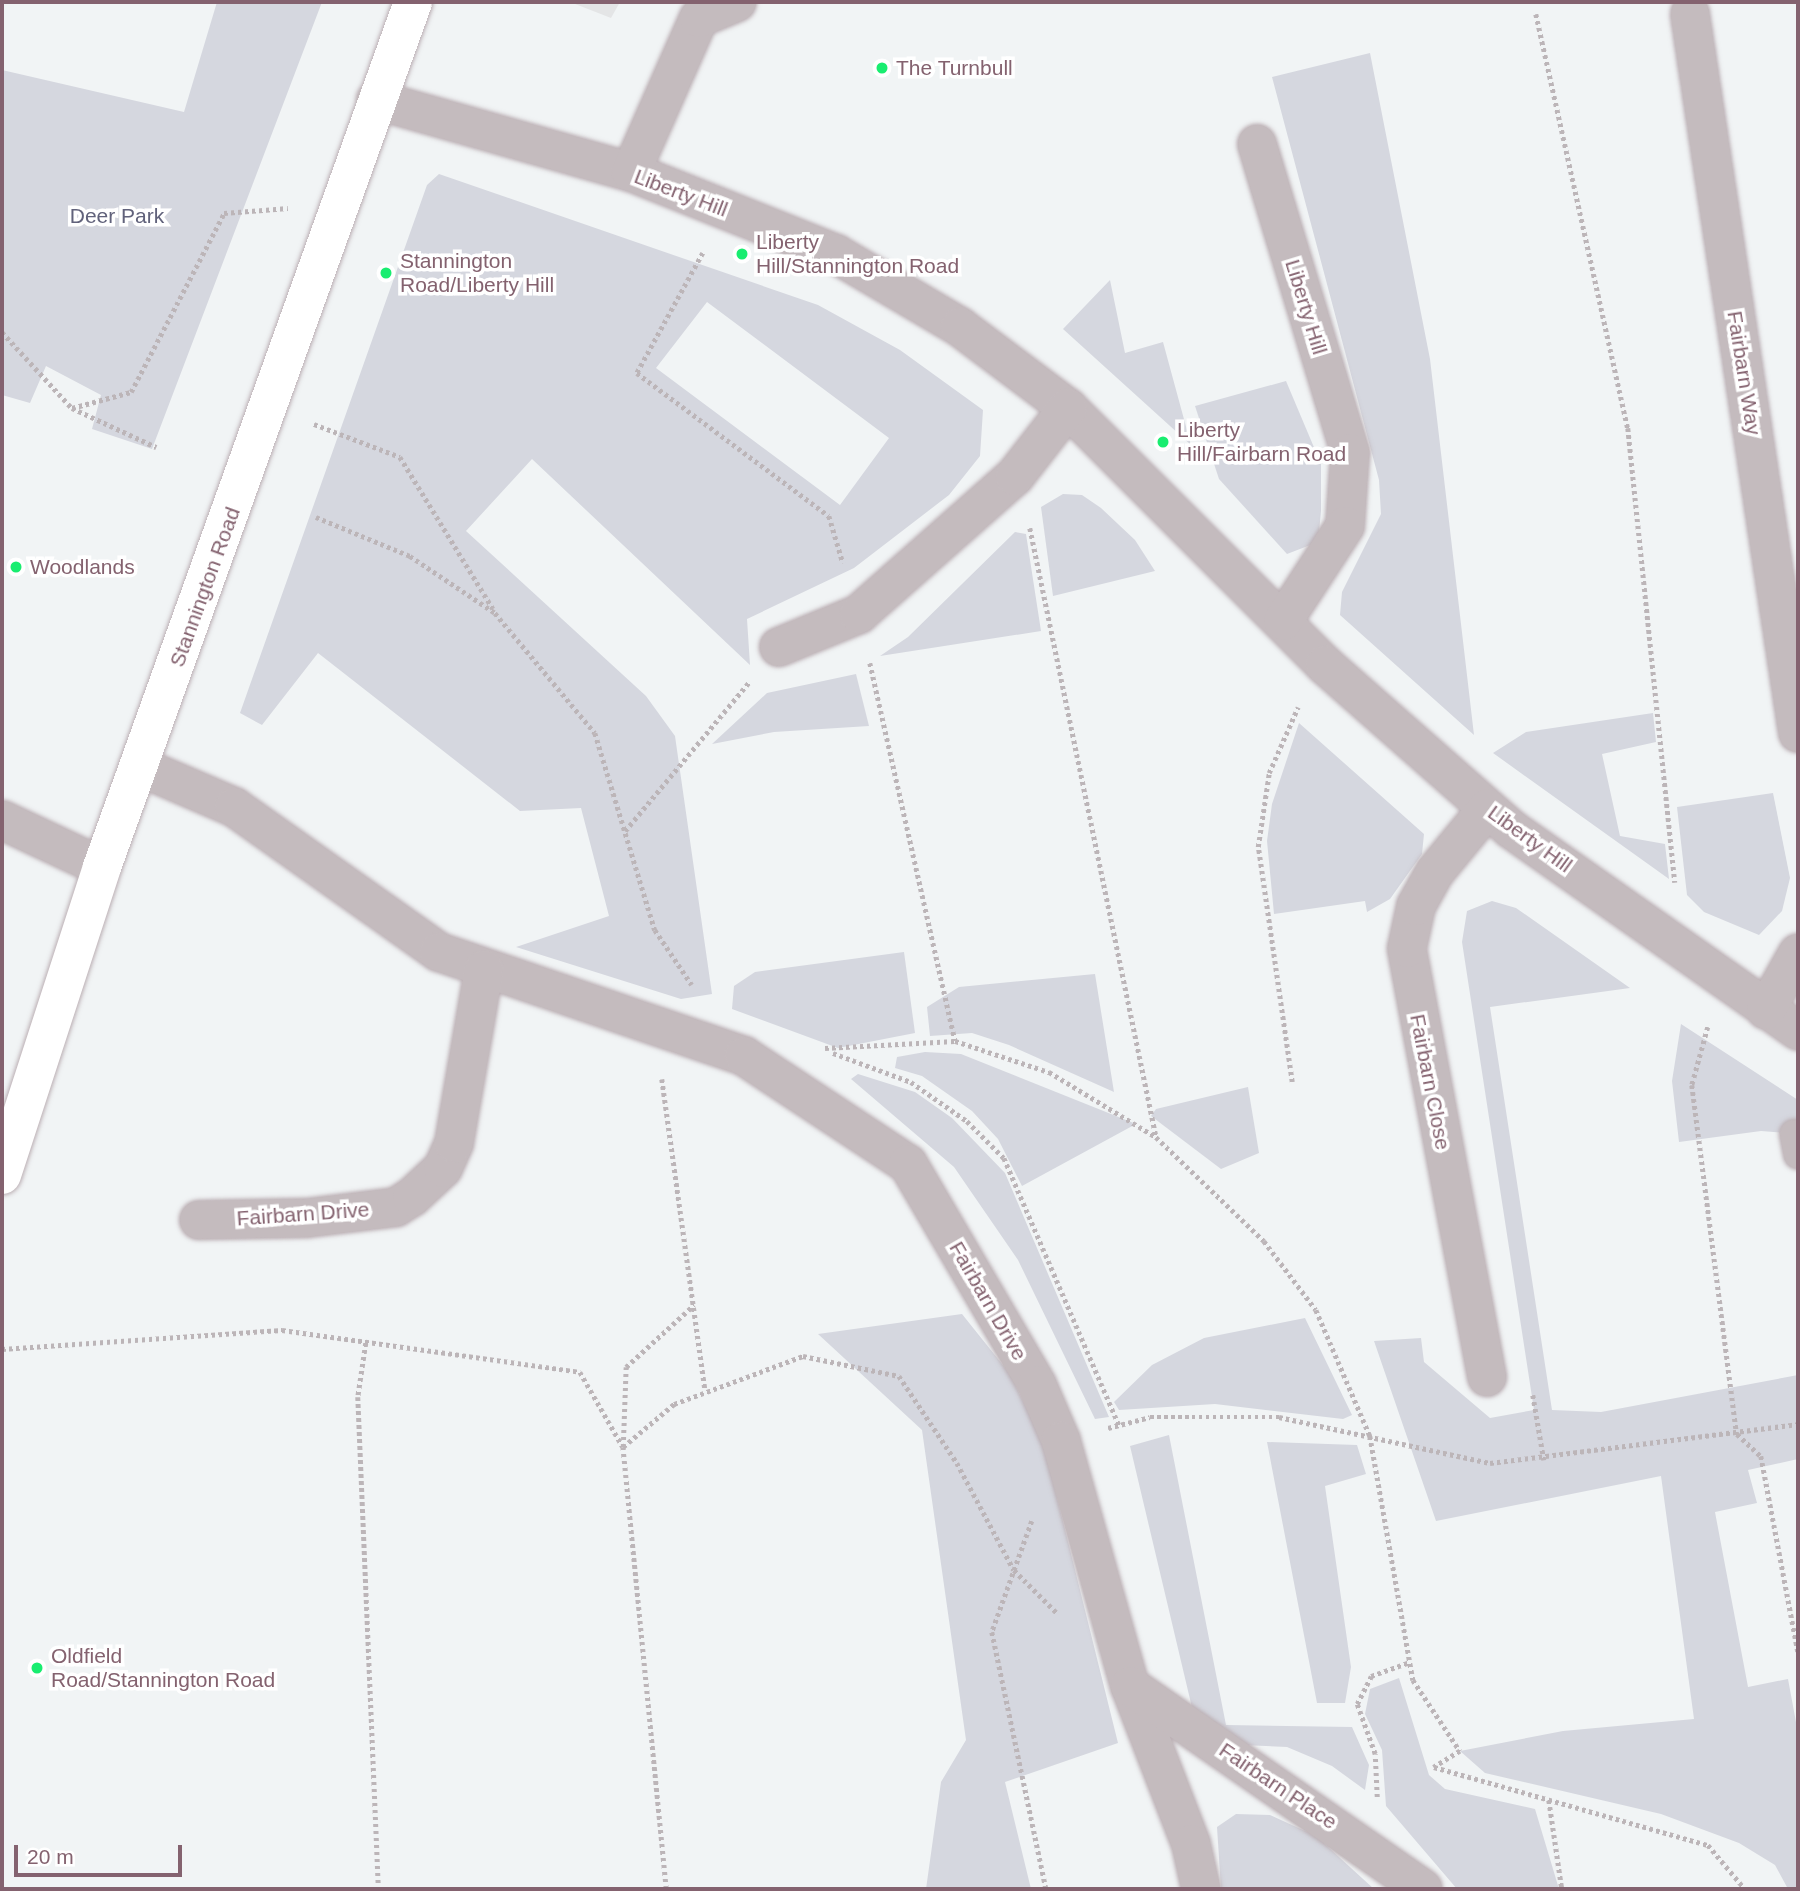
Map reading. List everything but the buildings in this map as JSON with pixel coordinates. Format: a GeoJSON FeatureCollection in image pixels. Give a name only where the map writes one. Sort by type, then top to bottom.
{"type":"FeatureCollection","features":[{"type":"Feature","properties":{"kind":"main road","name":"Stannington Road"},"geometry":{"type":"LineString","coordinates":[[2,1175],[103,867],[342,204],[376,100],[414,2]]}},
{"type":"Feature","properties":{"kind":"street"},"geometry":{"type":"LineString","coordinates":[[631,173],[699,18],[737,2]]}},
{"type":"Feature","properties":{"kind":"street","name":"Fairbarn Way"},"geometry":{"type":"LineString","coordinates":[[1690,14],[1798,733]]}},
{"type":"Feature","properties":{"kind":"street","name":"Liberty Hill"},"geometry":{"type":"LineString","coordinates":[[376,100],[631,173],[836,254],[960,327],[1068,408],[1325,665],[1487,809],[1666,935],[1710,972],[1798,1031]]}},
{"type":"Feature","properties":{"kind":"street","name":"Liberty Hill"},"geometry":{"type":"LineString","coordinates":[[1258,144],[1350,453],[1345,526],[1283,621]]}},
{"type":"Feature","properties":{"kind":"street"},"geometry":{"type":"LineString","coordinates":[[779,647],[859,614],[1015,476],[1068,408]]}},
{"type":"Feature","properties":{"kind":"street","name":"Fairbarn Drive"},"geometry":{"type":"LineString","coordinates":[[141,767],[234,807],[439,952],[655,1030],[744,1056],[908,1164],[1037,1384],[1060,1441],[1130,1686],[1191,1844],[1201,1889]]}},
{"type":"Feature","properties":{"kind":"street","name":"Fairbarn Close"},"geometry":{"type":"LineString","coordinates":[[1487,809],[1435,872],[1416,906],[1407,947],[1487,1377]]}},
{"type":"Feature","properties":{"kind":"street"},"geometry":{"type":"LineString","coordinates":[[2,820],[103,867]]}},
{"type":"Feature","properties":{"kind":"street"},"geometry":{"type":"LineString","coordinates":[[1766,1010],[1798,953]]}},
{"type":"Feature","properties":{"kind":"street","name":"Fairbarn Drive"},"geometry":{"type":"LineString","coordinates":[[199,1220],[307,1218],[396,1206],[412,1196],[443,1168],[454,1143],[484,970]]}},
{"type":"Feature","properties":{"kind":"street","name":"Fairbarn Place"},"geometry":{"type":"LineString","coordinates":[[1130,1686],[1366,1846],[1423,1889]]}},
{"type":"Feature","properties":{"kind":"path"},"geometry":{"type":"LineString","coordinates":[[1536,14],[1628,428],[1676,893],[1666,935]]}},
{"type":"Feature","properties":{"kind":"path"},"geometry":{"type":"LineString","coordinates":[[72,408],[131,392],[224,213],[342,204]]}},
{"type":"Feature","properties":{"kind":"path"},"geometry":{"type":"LineString","coordinates":[[2,332],[72,408],[156,447]]}},
{"type":"Feature","properties":{"kind":"path"},"geometry":{"type":"LineString","coordinates":[[269,407],[400,457],[495,613],[595,733],[655,930],[696,991]]}},
{"type":"Feature","properties":{"kind":"path"},"geometry":{"type":"LineString","coordinates":[[1015,476],[1156,1137]]}},
{"type":"Feature","properties":{"kind":"path"},"geometry":{"type":"LineString","coordinates":[[316,517],[410,555],[495,613]]}},
{"type":"Feature","properties":{"kind":"path"},"geometry":{"type":"LineString","coordinates":[[625,831],[779,647]]}},
{"type":"Feature","properties":{"kind":"path"},"geometry":{"type":"LineString","coordinates":[[1292,1082],[1258,848],[1269,773],[1286,725],[1325,665]]}},
{"type":"Feature","properties":{"kind":"path"},"geometry":{"type":"LineString","coordinates":[[1710,972],[1714,1007],[1692,1086],[1737,1434],[1761,1456],[1798,1652]]}},
{"type":"Feature","properties":{"kind":"path"},"geometry":{"type":"LineString","coordinates":[[655,1030],[705,1390]]}},
{"type":"Feature","properties":{"kind":"path"},"geometry":{"type":"LineString","coordinates":[[810,1049],[955,1041],[1049,1072],[1156,1137],[1265,1241],[1315,1310],[1370,1436],[1413,1680],[1460,1751],[1434,1767],[1708,1845],[1745,1889]]}},
{"type":"Feature","properties":{"kind":"path"},"geometry":{"type":"LineString","coordinates":[[822,1049],[911,1082],[967,1121],[1004,1158],[1119,1425]]}},
{"type":"Feature","properties":{"kind":"path"},"geometry":{"type":"LineString","coordinates":[[666,1889],[623,1447],[626,1367],[694,1305]]}},
{"type":"Feature","properties":{"kind":"path"},"geometry":{"type":"LineString","coordinates":[[2,1349],[282,1330],[580,1372],[623,1447]]}},
{"type":"Feature","properties":{"kind":"path"},"geometry":{"type":"LineString","coordinates":[[366,1343],[358,1397],[379,1889]]}},
{"type":"Feature","properties":{"kind":"path"},"geometry":{"type":"LineString","coordinates":[[623,1447],[674,1404],[705,1390],[803,1356],[899,1376],[957,1463],[1014,1570],[1063,1618]]}},
{"type":"Feature","properties":{"kind":"path"},"geometry":{"type":"LineString","coordinates":[[1046,1889],[992,1632],[1060,1441],[1150,1417],[1279,1417],[1490,1463],[1737,1434],[1798,1424]]}},
{"type":"Feature","properties":{"kind":"path"},"geometry":{"type":"LineString","coordinates":[[1366,1846],[1377,1796],[1375,1754],[1357,1704],[1371,1676],[1410,1662]]}},
{"type":"Feature","properties":{"kind":"path"},"geometry":{"type":"LineString","coordinates":[[1549,1800],[1562,1889]]}},
{"type":"Feature","properties":{"kind":"shaded area"},"geometry":{"type":"Polygon","coordinates":[[[570,2],[620,2],[611,18],[570,2]]]}},
{"type":"Feature","properties":{"kind":"green space","name":"Deer Park"},"geometry":{"type":"Polygon","coordinates":[[[217,2],[322,2],[152,449],[92,429],[101,395],[46,366],[30,403],[2,395],[2,70],[184,112],[217,2]]]}},
{"type":"Feature","properties":{"kind":"green space"},"geometry":{"type":"Polygon","coordinates":[[[1370,53],[1430,359],[1474,735],[1340,615],[1342,592],[1381,514],[1379,480],[1272,77],[1370,53]]]}},
{"type":"Feature","properties":{"kind":"green space"},"geometry":{"type":"Polygon","coordinates":[[[439,174],[818,305],[900,350],[983,410],[980,456],[949,495],[854,568],[747,619],[750,665],[532,459],[466,531],[646,696],[675,736],[712,994],[681,999],[516,947],[609,916],[581,808],[520,811],[318,653],[262,725],[240,713],[427,185],[439,174]],[[707,302],[656,368],[840,505],[889,438],[707,302]]]}},
{"type":"Feature","properties":{"kind":"green space"},"geometry":{"type":"Polygon","coordinates":[[[1110,280],[1125,353],[1163,342],[1191,445],[1063,329],[1110,280]]]}},
{"type":"Feature","properties":{"kind":"green space"},"geometry":{"type":"Polygon","coordinates":[[[1286,381],[1321,464],[1318,542],[1287,554],[1219,479],[1195,406],[1286,381]]]}},
{"type":"Feature","properties":{"kind":"green space"},"geometry":{"type":"Polygon","coordinates":[[[1063,494],[1082,495],[1101,508],[1135,540],[1155,571],[1053,596],[1041,507],[1063,494]]]}},
{"type":"Feature","properties":{"kind":"green space"},"geometry":{"type":"Polygon","coordinates":[[[1015,532],[1026,534],[1041,631],[880,656],[908,637],[1015,532]]]}},
{"type":"Feature","properties":{"kind":"green space"},"geometry":{"type":"Polygon","coordinates":[[[856,674],[869,726],[774,732],[712,744],[767,693],[856,674]]]}},
{"type":"Feature","properties":{"kind":"green space"},"geometry":{"type":"Polygon","coordinates":[[[1653,713],[1656,742],[1602,754],[1620,836],[1665,844],[1669,879],[1493,753],[1526,732],[1653,713]]]}},
{"type":"Feature","properties":{"kind":"green space"},"geometry":{"type":"Polygon","coordinates":[[[1299,723],[1424,834],[1422,854],[1390,899],[1367,912],[1365,901],[1274,914],[1267,841],[1272,804],[1299,723]]]}},
{"type":"Feature","properties":{"kind":"green space"},"geometry":{"type":"Polygon","coordinates":[[[1773,793],[1790,878],[1782,911],[1759,935],[1704,912],[1687,895],[1677,807],[1773,793]]]}},
{"type":"Feature","properties":{"kind":"green space"},"geometry":{"type":"Polygon","coordinates":[[[1492,901],[1516,908],[1630,988],[1490,1007],[1552,1410],[1601,1412],[1798,1375],[1798,1459],[1748,1470],[1757,1503],[1715,1512],[1748,1687],[1788,1679],[1798,1733],[1798,1889],[1788,1889],[1775,1865],[1739,1843],[1661,1814],[1485,1773],[1460,1751],[1563,1731],[1694,1719],[1661,1476],[1436,1521],[1374,1341],[1421,1338],[1424,1362],[1490,1418],[1534,1410],[1462,942],[1467,911],[1492,901]]]}},
{"type":"Feature","properties":{"kind":"green space"},"geometry":{"type":"Polygon","coordinates":[[[904,952],[915,1033],[838,1048],[732,1009],[734,986],[755,972],[904,952]]]}},
{"type":"Feature","properties":{"kind":"green space"},"geometry":{"type":"Polygon","coordinates":[[[1095,974],[1114,1092],[1009,1045],[972,1033],[930,1036],[927,1007],[959,987],[1095,974]]]}},
{"type":"Feature","properties":{"kind":"green space"},"geometry":{"type":"Polygon","coordinates":[[[1681,1024],[1798,1100],[1798,1134],[1761,1131],[1679,1142],[1672,1081],[1681,1024]]]}},
{"type":"Feature","properties":{"kind":"green space"},"geometry":{"type":"Polygon","coordinates":[[[925,1052],[961,1054],[1136,1124],[1022,1186],[998,1139],[972,1111],[922,1076],[895,1068],[897,1057],[925,1052]]]}},
{"type":"Feature","properties":{"kind":"green space"},"geometry":{"type":"Polygon","coordinates":[[[858,1074],[915,1092],[952,1118],[1005,1173],[1109,1417],[1095,1419],[1018,1260],[954,1167],[851,1079],[858,1074]]]}},
{"type":"Feature","properties":{"kind":"green space"},"geometry":{"type":"Polygon","coordinates":[[[1248,1087],[1259,1153],[1221,1169],[1151,1116],[1156,1109],[1248,1087]]]}},
{"type":"Feature","properties":{"kind":"green space"},"geometry":{"type":"Polygon","coordinates":[[[962,1314],[1010,1374],[1044,1445],[1118,1743],[1005,1782],[1031,1889],[926,1889],[941,1782],[966,1740],[922,1430],[818,1334],[962,1314]]]}},
{"type":"Feature","properties":{"kind":"green space"},"geometry":{"type":"Polygon","coordinates":[[[1305,1318],[1352,1415],[1343,1419],[1215,1404],[1119,1410],[1114,1402],[1152,1365],[1204,1338],[1305,1318]]]}},
{"type":"Feature","properties":{"kind":"green space"},"geometry":{"type":"Polygon","coordinates":[[[1169,1435],[1226,1725],[1352,1727],[1369,1765],[1365,1790],[1332,1766],[1287,1747],[1242,1745],[1194,1716],[1130,1446],[1169,1435]]]}},
{"type":"Feature","properties":{"kind":"green space"},"geometry":{"type":"Polygon","coordinates":[[[1267,1442],[1357,1445],[1366,1474],[1325,1486],[1351,1667],[1345,1703],[1317,1703],[1267,1442]]]}},
{"type":"Feature","properties":{"kind":"green space"},"geometry":{"type":"Polygon","coordinates":[[[1399,1678],[1429,1775],[1445,1789],[1535,1809],[1559,1889],[1457,1889],[1386,1806],[1382,1750],[1365,1714],[1370,1689],[1399,1678]]]}},
{"type":"Feature","properties":{"kind":"green space"},"geometry":{"type":"Polygon","coordinates":[[[1236,1814],[1270,1815],[1316,1836],[1374,1889],[1221,1889],[1217,1827],[1236,1814]]]}},
{"type":"Feature","properties":{"kind":"place","name":"The Turnbull"},"geometry":{"type":"Point","coordinates":[882,68]}},
{"type":"Feature","properties":{"kind":"place","name":"Liberty Hill/Stannington Road"},"geometry":{"type":"Point","coordinates":[742,254]}},
{"type":"Feature","properties":{"kind":"place","name":"Stannington Road/Liberty Hill"},"geometry":{"type":"Point","coordinates":[386,273]}},
{"type":"Feature","properties":{"kind":"place","name":"Liberty Hill/Fairbarn Road"},"geometry":{"type":"Point","coordinates":[1163,442]}},
{"type":"Feature","properties":{"kind":"place","name":"Woodlands"},"geometry":{"type":"Point","coordinates":[16,567]}},
{"type":"Feature","properties":{"kind":"place","name":"Oldfield Road/Stannington Road"},"geometry":{"type":"Point","coordinates":[37,1668]}}]}
